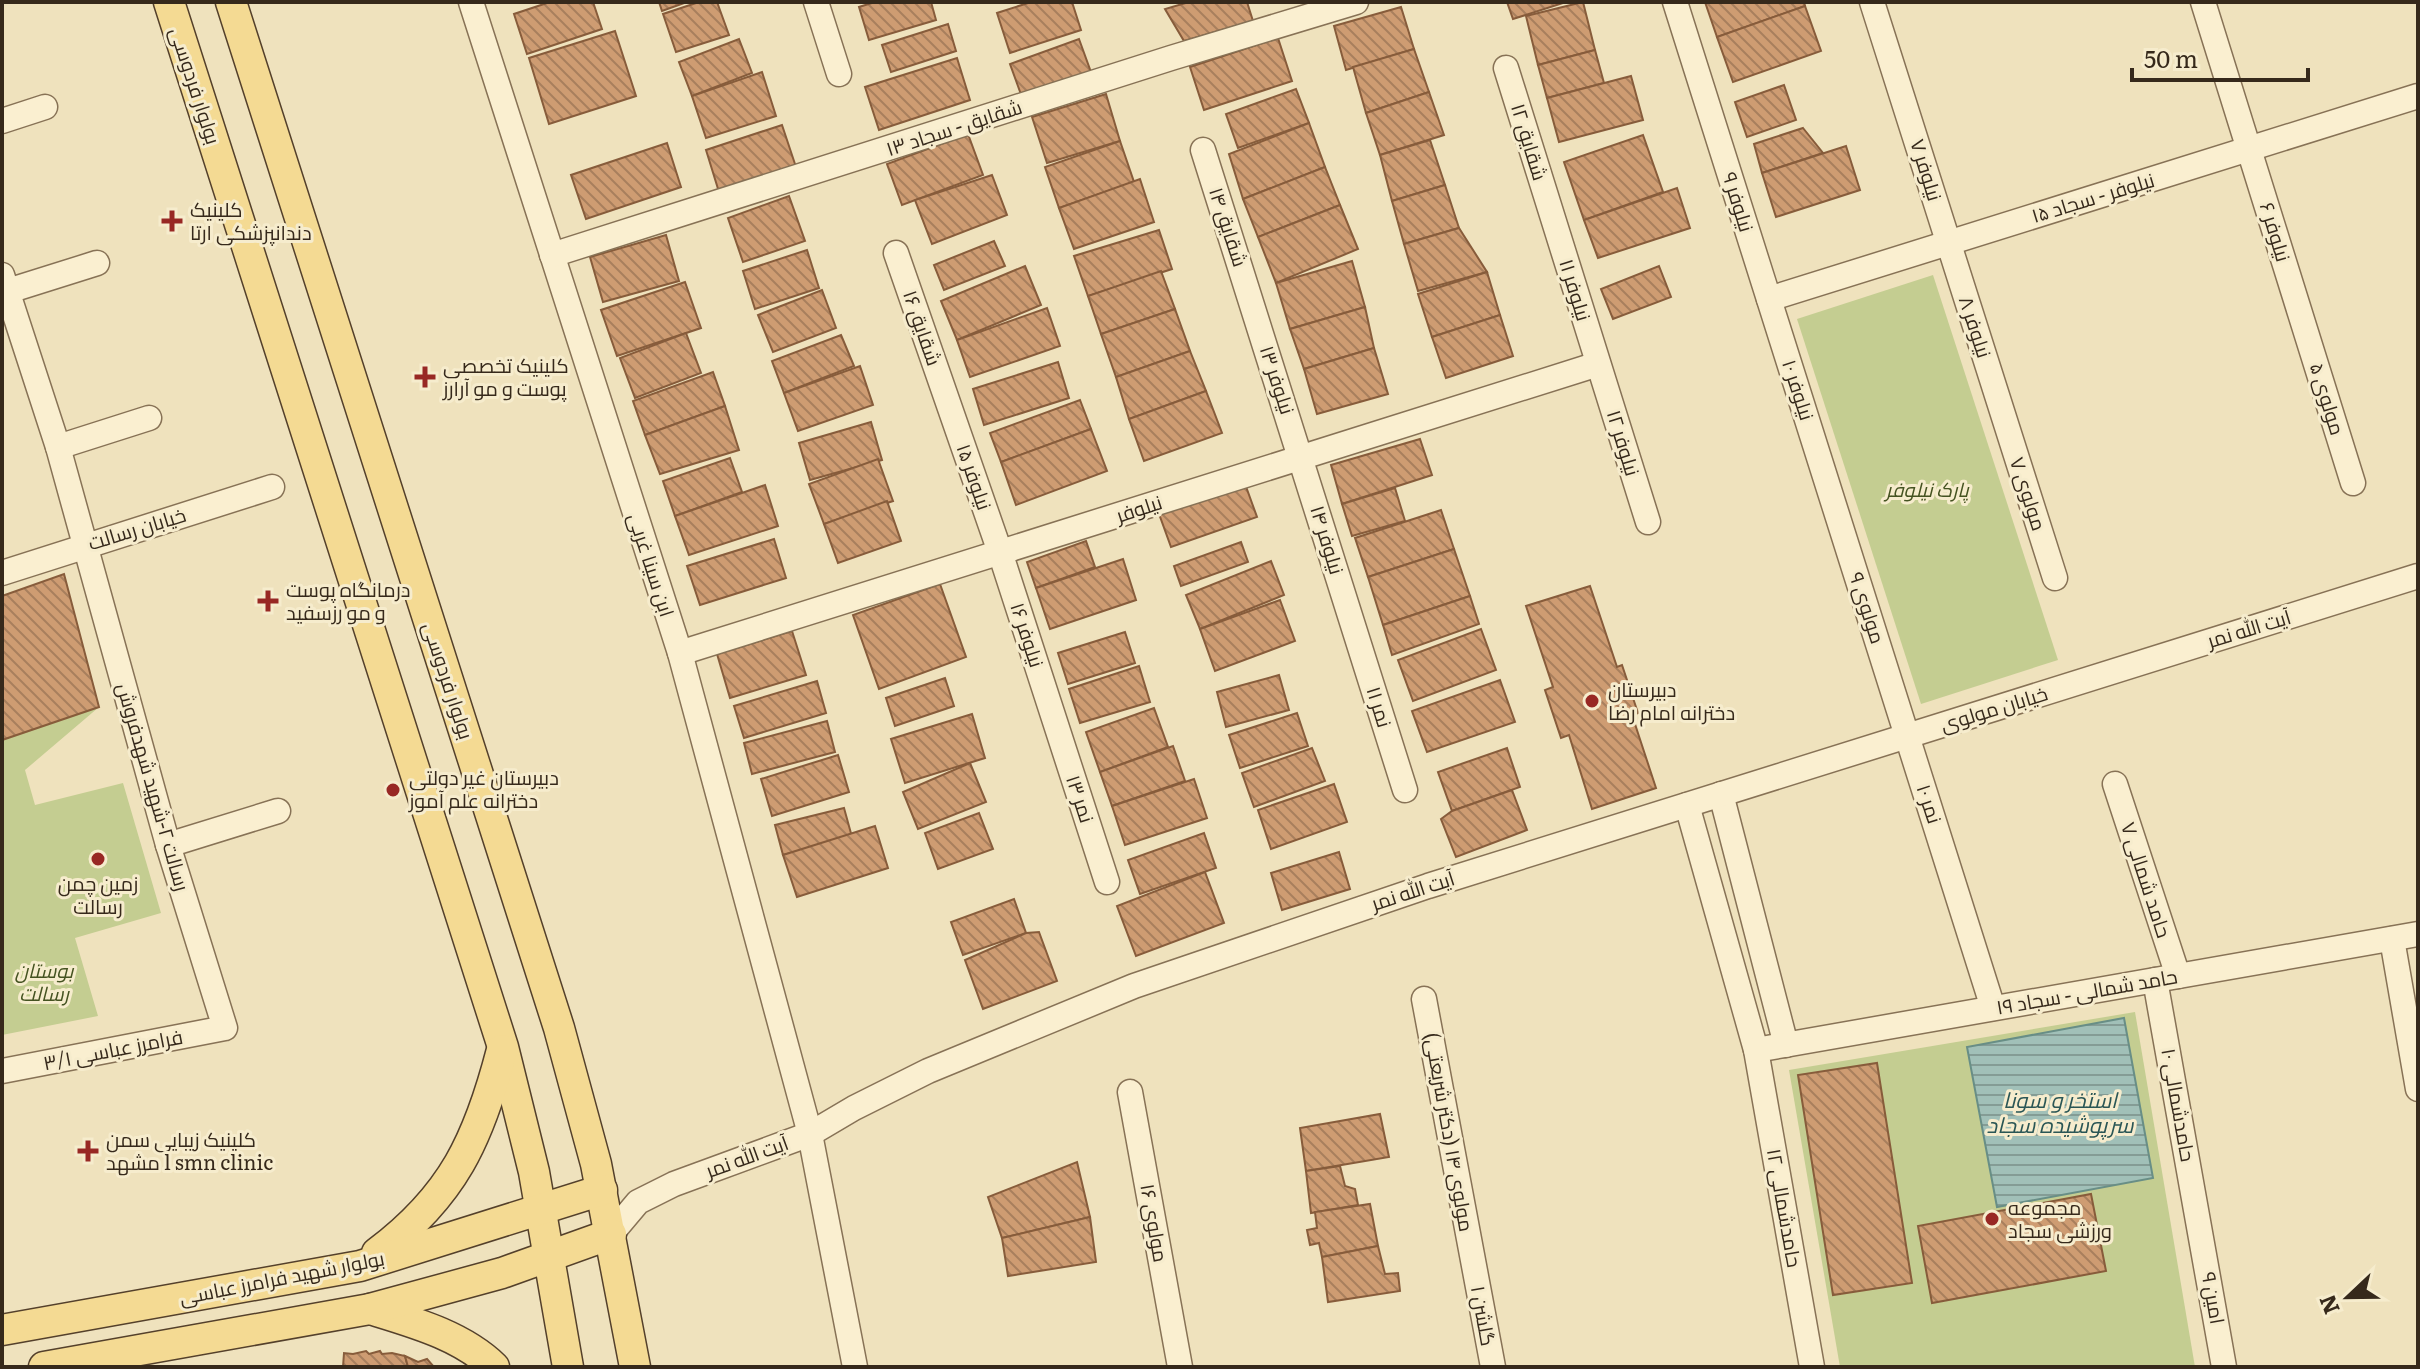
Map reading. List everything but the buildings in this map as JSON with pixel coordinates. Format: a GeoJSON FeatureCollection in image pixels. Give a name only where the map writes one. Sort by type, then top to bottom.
{"type":"FeatureCollection","features":[{"type":"Feature","properties":{"kind":"main road","name":"بولوار فردوسی"},"geometry":{"type":"LineString","coordinates":[[169,2],[503,1047],[541,1208],[568,1367]]}},
{"type":"Feature","properties":{"kind":"main road","name":"بولوار فردوسی"},"geometry":{"type":"LineString","coordinates":[[231,2],[559,1028],[602,1190],[635,1367]]}},
{"type":"Feature","properties":{"kind":"main road"},"geometry":{"type":"LineString","coordinates":[[360,1266],[401,1235],[434,1203],[469,1148],[489,1101],[503,1047]]}},
{"type":"Feature","properties":{"kind":"main road","name":"بولوار شهید فرامرز عباسی"},"geometry":{"type":"LineString","coordinates":[[2,1330],[360,1266],[602,1190]]}},
{"type":"Feature","properties":{"kind":"main road"},"geometry":{"type":"LineString","coordinates":[[44,1367],[370,1309],[502,1273],[611,1234]]}},
{"type":"Feature","properties":{"kind":"main road"},"geometry":{"type":"LineString","coordinates":[[370,1309],[426,1326],[485,1358],[494,1367]]}},
{"type":"Feature","properties":{"kind":"street","name":"ابن سینا غربی"},"geometry":{"type":"LineString","coordinates":[[471,2],[680,653],[810,1134],[855,1367]]}},
{"type":"Feature","properties":{"kind":"street"},"geometry":{"type":"LineString","coordinates":[[816,2],[839,74]]}},
{"type":"Feature","properties":{"kind":"street","name":"شقایق - سجاد ۱۳"},"geometry":{"type":"LineString","coordinates":[[552,255],[1356,2]]}},
{"type":"Feature","properties":{"kind":"street","name":"نیلوفر ۹"},"geometry":{"type":"LineString","coordinates":[[1675,2],[1769,299]]}},
{"type":"Feature","properties":{"kind":"street","name":"نیلوفر ۷"},"geometry":{"type":"LineString","coordinates":[[1872,2],[1949,243]]}},
{"type":"Feature","properties":{"kind":"street","name":"نیلوفر ۶"},"geometry":{"type":"LineString","coordinates":[[2203,2],[2301,316]]}},
{"type":"Feature","properties":{"kind":"street","name":"شقایق ۱۲"},"geometry":{"type":"LineString","coordinates":[[1506,68],[1552,216]]}},
{"type":"Feature","properties":{"kind":"street","name":"نیلوفر - سجاد ۱۵"},"geometry":{"type":"LineString","coordinates":[[1769,299],[2418,96]]}},
{"type":"Feature","properties":{"kind":"street"},"geometry":{"type":"LineString","coordinates":[[2,121],[45,107]]}},
{"type":"Feature","properties":{"kind":"street","name":"شقایق ۱۴"},"geometry":{"type":"LineString","coordinates":[[1203,150],[1252,304]]}},
{"type":"Feature","properties":{"kind":"street","name":"نیلوفر ۱۱"},"geometry":{"type":"LineString","coordinates":[[1552,216],[1598,364]]}},
{"type":"Feature","properties":{"kind":"street","name":"نیلوفر ۸"},"geometry":{"type":"LineString","coordinates":[[1949,243],[2002,410]]}},
{"type":"Feature","properties":{"kind":"street","name":"شقایق ۱۶"},"geometry":{"type":"LineString","coordinates":[[896,253],[948,403]]}},
{"type":"Feature","properties":{"kind":"street"},"geometry":{"type":"LineString","coordinates":[[5,283],[97,263]]}},
{"type":"Feature","properties":{"kind":"street","name":"رسالت ۲-شهید شهدفروش"},"geometry":{"type":"LineString","coordinates":[[5,283],[58,447],[168,845],[225,1028]]}},
{"type":"Feature","properties":{"kind":"street","name":"نیلوفر ۱۰"},"geometry":{"type":"LineString","coordinates":[[1769,299],[1826,481]]}},
{"type":"Feature","properties":{"kind":"street","name":"نیلوفر ۱۳"},"geometry":{"type":"LineString","coordinates":[[1252,304],[1302,457]]}},
{"type":"Feature","properties":{"kind":"street","name":"مولوی ۵"},"geometry":{"type":"LineString","coordinates":[[2301,316],[2353,483]]}},
{"type":"Feature","properties":{"kind":"street","name":"نیلوفر"},"geometry":{"type":"LineString","coordinates":[[680,653],[1598,364]]}},
{"type":"Feature","properties":{"kind":"street","name":"نیلوفر ۱۲"},"geometry":{"type":"LineString","coordinates":[[1598,364],[1648,522]]}},
{"type":"Feature","properties":{"kind":"street","name":"نیلوفر ۱۵"},"geometry":{"type":"LineString","coordinates":[[948,403],[1000,552]]}},
{"type":"Feature","properties":{"kind":"street","name":"مولوی ۷"},"geometry":{"type":"LineString","coordinates":[[2002,410],[2055,578]]}},
{"type":"Feature","properties":{"kind":"street"},"geometry":{"type":"LineString","coordinates":[[58,447],[149,418]]}},
{"type":"Feature","properties":{"kind":"street","name":"نیلوفر ۱۴"},"geometry":{"type":"LineString","coordinates":[[1302,457],[1353,624]]}},
{"type":"Feature","properties":{"kind":"street","name":"مولوی ۹"},"geometry":{"type":"LineString","coordinates":[[1826,481],[1907,736]]}},
{"type":"Feature","properties":{"kind":"street","name":"خیابان رسالت"},"geometry":{"type":"LineString","coordinates":[[2,573],[272,487]]}},
{"type":"Feature","properties":{"kind":"street","name":"نیلوفر ۱۶"},"geometry":{"type":"LineString","coordinates":[[1000,552],[1053,717]]}},
{"type":"Feature","properties":{"kind":"street","name":"آیت الله نمر"},"geometry":{"type":"LineString","coordinates":[[2080,682],[2418,576]]}},
{"type":"Feature","properties":{"kind":"street","name":"نمر ۱۱"},"geometry":{"type":"LineString","coordinates":[[1353,624],[1405,790]]}},
{"type":"Feature","properties":{"kind":"street","name":"خیابان مولوی"},"geometry":{"type":"LineString","coordinates":[[1907,736],[2080,682]]}},
{"type":"Feature","properties":{"kind":"street","name":"نمر ۱۳"},"geometry":{"type":"LineString","coordinates":[[1053,717],[1107,882]]}},
{"type":"Feature","properties":{"kind":"street","name":"آیت الله نمر"},"geometry":{"type":"LineString","coordinates":[[611,1234],[638,1202],[674,1184],[810,1134],[928,1071],[1134,986],[1428,886],[1907,736]]}},
{"type":"Feature","properties":{"kind":"street","name":"نمر ۱۰"},"geometry":{"type":"LineString","coordinates":[[1907,736],[1993,1008]]}},
{"type":"Feature","properties":{"kind":"street","name":"حامد شمالی ۷"},"geometry":{"type":"LineString","coordinates":[[2115,784],[2166,978]]}},
{"type":"Feature","properties":{"kind":"street"},"geometry":{"type":"LineString","coordinates":[[1721,794],[1786,1045]]}},
{"type":"Feature","properties":{"kind":"street","name":"حامدشمالی ۱۲"},"geometry":{"type":"LineString","coordinates":[[1687,805],[1756,1050],[1812,1367]]}},
{"type":"Feature","properties":{"kind":"street"},"geometry":{"type":"LineString","coordinates":[[168,845],[278,811]]}},
{"type":"Feature","properties":{"kind":"street","name":"حامد شمالی - سجاد ۱۹"},"geometry":{"type":"LineString","coordinates":[[1756,1050],[2418,934]]}},
{"type":"Feature","properties":{"kind":"street"},"geometry":{"type":"LineString","coordinates":[[2392,939],[2418,1089]]}},
{"type":"Feature","properties":{"kind":"street","name":"حامدشمالی ۱۰"},"geometry":{"type":"LineString","coordinates":[[2166,978],[2201,1229]]}},
{"type":"Feature","properties":{"kind":"street","name":"مولوی ۱۴ (دکتر شریعتی)"},"geometry":{"type":"LineString","coordinates":[[1424,999],[1474,1265]]}},
{"type":"Feature","properties":{"kind":"street","name":"فرامرز عباسی ۳/۱"},"geometry":{"type":"LineString","coordinates":[[2,1071],[225,1028]]}},
{"type":"Feature","properties":{"kind":"street","name":"مولوی ۱۶"},"geometry":{"type":"LineString","coordinates":[[1130,1092],[1179,1361]]}},
{"type":"Feature","properties":{"kind":"street"},"geometry":{"type":"LineString","coordinates":[[602,1190],[638,1202]]}},
{"type":"Feature","properties":{"kind":"street","name":"امین ۹"},"geometry":{"type":"LineString","coordinates":[[2201,1229],[2224,1367]]}},
{"type":"Feature","properties":{"kind":"street","name":"گلشن ۱"},"geometry":{"type":"LineString","coordinates":[[1474,1265],[1493,1367]]}},
{"type":"Feature","properties":{"kind":"green space","name":"پارک نیلوفر"},"geometry":{"type":"Polygon","coordinates":[[[1933,275],[2058,660],[1921,704],[1797,319],[1933,275]]]}},
{"type":"Feature","properties":{"kind":"green space","name":"بوستان رسالت"},"geometry":{"type":"Polygon","coordinates":[[[99,707],[25,770],[35,805],[123,783],[161,913],[75,938],[98,1016],[2,1035],[2,740],[99,707]]]}},
{"type":"Feature","properties":{"kind":"green space","name":"مجموعه ورزشی سجاد"},"geometry":{"type":"Polygon","coordinates":[[[2135,1012],[2195,1367],[1840,1367],[1789,1070],[2135,1012]]]}},
{"type":"Feature","properties":{"kind":"water","name":"استخر و سونا سرپوشیده سجاد"},"geometry":{"type":"Polygon","coordinates":[[[2124,1018],[2153,1178],[1997,1207],[1967,1047],[2124,1018]]]}},
{"type":"Feature","properties":{"kind":"place","name":"کلینیک دندانپزشکی ارتا"},"geometry":{"type":"Point","coordinates":[172,221]}},
{"type":"Feature","properties":{"kind":"place","name":"کلینیک تخصصی پوست و مو آرارز"},"geometry":{"type":"Point","coordinates":[425,377]}},
{"type":"Feature","properties":{"kind":"place","name":"درمانگاه پوست و مو رزسفید"},"geometry":{"type":"Point","coordinates":[268,601]}},
{"type":"Feature","properties":{"kind":"place","name":"دبیرستان دخترانه امام رضا"},"geometry":{"type":"Point","coordinates":[1592,701]}},
{"type":"Feature","properties":{"kind":"place","name":"دبیرستان غیر دولتی دخترانه علم آموز"},"geometry":{"type":"Point","coordinates":[393,790]}},
{"type":"Feature","properties":{"kind":"place","name":"زمین چمن رسالت"},"geometry":{"type":"Point","coordinates":[98,859]}},
{"type":"Feature","properties":{"kind":"place","name":"کلینیک زیبایی سمن مشهد l smn clinic"},"geometry":{"type":"Point","coordinates":[88,1151]}},
{"type":"Feature","properties":{"kind":"place","name":"مجموعه ورزشی سجاد"},"geometry":{"type":"Point","coordinates":[1992,1219]}}]}
